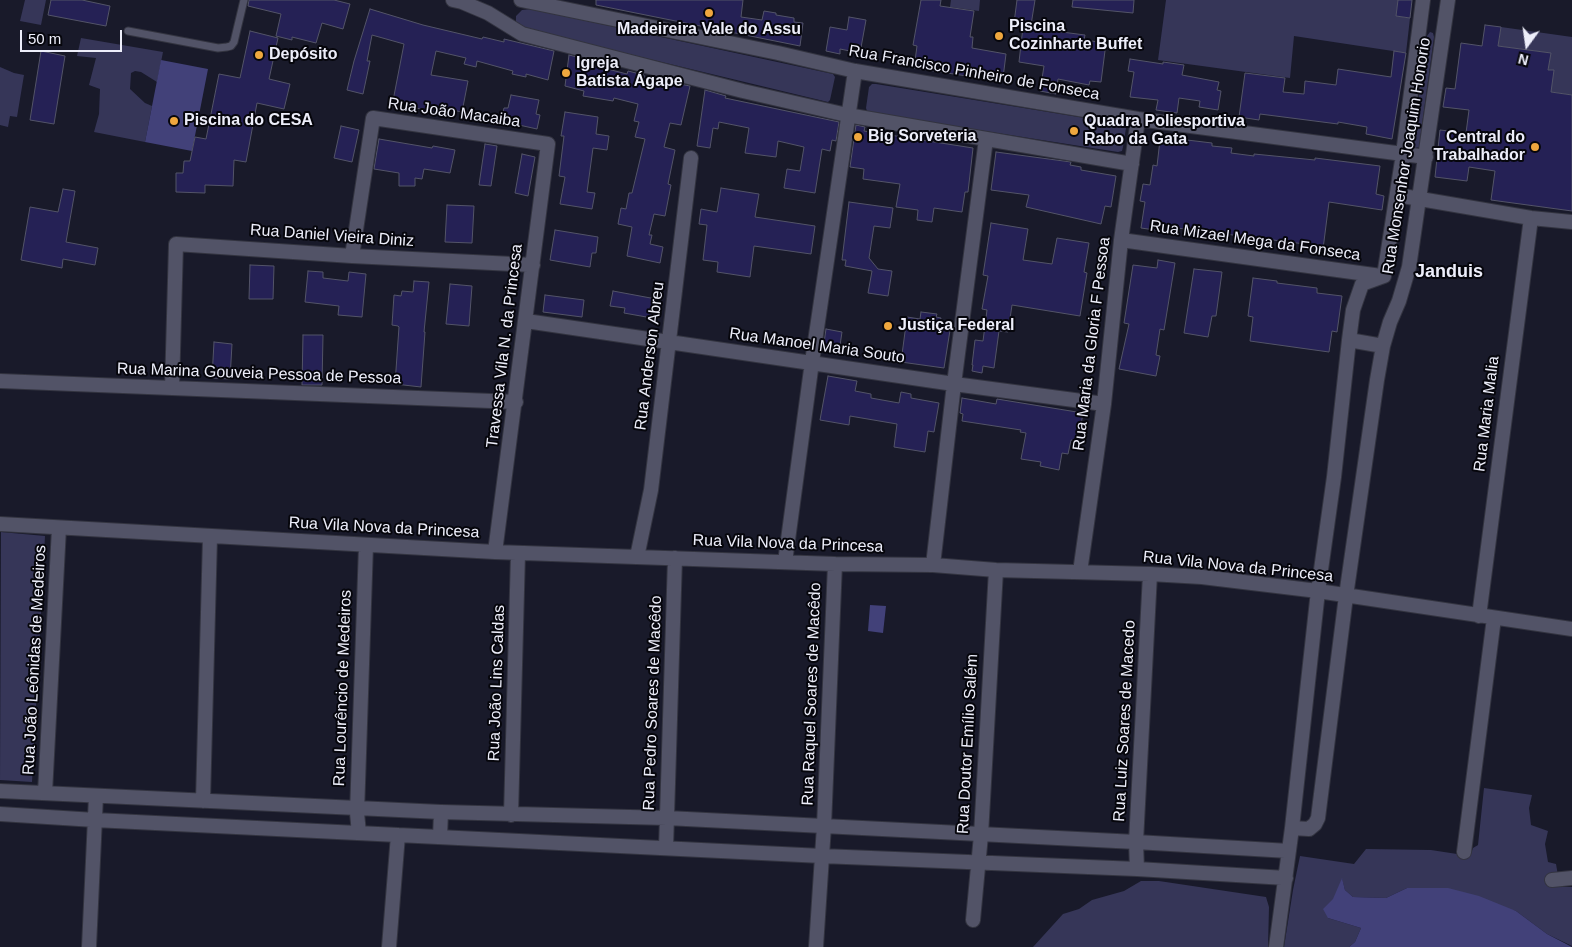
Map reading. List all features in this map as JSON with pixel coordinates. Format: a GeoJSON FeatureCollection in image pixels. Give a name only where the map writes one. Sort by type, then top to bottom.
{"type":"FeatureCollection","features":[{"type":"Feature","properties":{"kind":"street","name":"Rua Francisco Pinheiro de Fonseca"},"geometry":{"type":"LineString","coordinates":[[521,0],[778,53],[855,71],[1138,120],[1426,157]]}},
{"type":"Feature","properties":{"kind":"street","name":"Rua Monsenhor Joaquim Honorio"},"geometry":{"type":"LineString","coordinates":[[1276,947],[1286,878],[1318,591],[1334,478],[1349,340],[1354,310],[1362,284],[1384,276],[1403,154],[1423,0]]}},
{"type":"Feature","properties":{"kind":"street","name":"Rua Monsenhor Joaquim Honorio"},"geometry":{"type":"LineString","coordinates":[[1292,828],[1309,830],[1318,818],[1346,596],[1383,346],[1409,267],[1448,0]]}},
{"type":"Feature","properties":{"kind":"street"},"geometry":{"type":"LineString","coordinates":[[461,1],[489,7],[522,34],[743,91],[847,115],[1132,164]]}},
{"type":"Feature","properties":{"kind":"street"},"geometry":{"type":"LineString","coordinates":[[1420,27],[1444,30]]}},
{"type":"Feature","properties":{"kind":"street"},"geometry":{"type":"LineString","coordinates":[[785,562],[847,115],[855,71]]}},
{"type":"Feature","properties":{"kind":"street","name":"Rua João Macaiba"},"geometry":{"type":"LineString","coordinates":[[352,256],[373,118],[548,144]]}},
{"type":"Feature","properties":{"kind":"street","name":"Rua Maria da Gloria F Pessoa"},"geometry":{"type":"LineString","coordinates":[[1080,572],[1104,404],[1121,240],[1138,120]]}},
{"type":"Feature","properties":{"kind":"street"},"geometry":{"type":"LineString","coordinates":[[933,565],[954,384],[986,139]]}},
{"type":"Feature","properties":{"kind":"street","name":"Travessa Vila N. da Princesa"},"geometry":{"type":"LineString","coordinates":[[495,552],[516,402],[548,144]]}},
{"type":"Feature","properties":{"kind":"street","name":"Rua Anderson Abreu"},"geometry":{"type":"LineString","coordinates":[[637,557],[651,490],[692,158]]}},
{"type":"Feature","properties":{"kind":"street"},"geometry":{"type":"LineString","coordinates":[[1397,195],[1531,218],[1572,222]]}},
{"type":"Feature","properties":{"kind":"street","name":"Rua Maria Malia"},"geometry":{"type":"LineString","coordinates":[[1479,616],[1531,218]]}},
{"type":"Feature","properties":{"kind":"street","name":"Rua Mizael Mega da Fonseca"},"geometry":{"type":"LineString","coordinates":[[1121,240],[1384,276]]}},
{"type":"Feature","properties":{"kind":"street","name":"Rua Daniel Vieira Diniz"},"geometry":{"type":"LineString","coordinates":[[172,388],[176,244],[352,256],[533,265]]}},
{"type":"Feature","properties":{"kind":"street","name":"Rua Manoel Maria Souto"},"geometry":{"type":"LineString","coordinates":[[526,321],[954,384],[1104,404]]}},
{"type":"Feature","properties":{"kind":"street"},"geometry":{"type":"LineString","coordinates":[[1349,340],[1383,346]]}},
{"type":"Feature","properties":{"kind":"street","name":"Rua Marina Gouveia Pessoa de Pessoa"},"geometry":{"type":"LineString","coordinates":[[1,381],[516,402]]}},
{"type":"Feature","properties":{"kind":"street","name":"Rua Vila Nova da Princesa"},"geometry":{"type":"LineString","coordinates":[[0,524],[495,552],[835,564],[933,565],[996,570],[1202,577],[1318,591],[1572,629]]}},
{"type":"Feature","properties":{"kind":"street","name":"Rua João Leônidas de Medeiros"},"geometry":{"type":"LineString","coordinates":[[45,793],[59,528]]}},
{"type":"Feature","properties":{"kind":"street"},"geometry":{"type":"LineString","coordinates":[[203,801],[210,537]]}},
{"type":"Feature","properties":{"kind":"street","name":"Rua Lourêncio de Medeiros"},"geometry":{"type":"LineString","coordinates":[[359,833],[357,809],[366,545]]}},
{"type":"Feature","properties":{"kind":"street","name":"Rua João Lins Caldas"},"geometry":{"type":"LineString","coordinates":[[511,815],[518,553]]}},
{"type":"Feature","properties":{"kind":"street","name":"Rua Pedro Soares de Macêdo"},"geometry":{"type":"LineString","coordinates":[[666,848],[675,558]]}},
{"type":"Feature","properties":{"kind":"street","name":"Rua Raquel Soares de Macêdo"},"geometry":{"type":"LineString","coordinates":[[816,947],[824,826],[835,564]]}},
{"type":"Feature","properties":{"kind":"street","name":"Rua Doutor Emílio Salém"},"geometry":{"type":"LineString","coordinates":[[973,920],[981,835],[996,570]]}},
{"type":"Feature","properties":{"kind":"street","name":"Rua Luiz Soares de Macedo"},"geometry":{"type":"LineString","coordinates":[[1137,869],[1136,842],[1150,574]]}},
{"type":"Feature","properties":{"kind":"street"},"geometry":{"type":"LineString","coordinates":[[1464,852],[1494,618]]}},
{"type":"Feature","properties":{"kind":"street"},"geometry":{"type":"LineString","coordinates":[[0,791],[357,809],[511,815],[667,818],[1289,851]]}},
{"type":"Feature","properties":{"kind":"street"},"geometry":{"type":"LineString","coordinates":[[89,947],[96,796]]}},
{"type":"Feature","properties":{"kind":"street"},"geometry":{"type":"LineString","coordinates":[[440,837],[441,812]]}},
{"type":"Feature","properties":{"kind":"street"},"geometry":{"type":"LineString","coordinates":[[0,814],[822,856],[1137,869],[1286,878]]}},
{"type":"Feature","properties":{"kind":"street"},"geometry":{"type":"LineString","coordinates":[[388,947],[398,835]]}},
{"type":"Feature","properties":{"kind":"street"},"geometry":{"type":"LineString","coordinates":[[1552,880],[1572,878]]}},
{"type":"Feature","properties":{"kind":"lane"},"geometry":{"type":"LineString","coordinates":[[128,31],[226,48],[234,42],[244,0]]}},
{"type":"Feature","properties":{"kind":"shaded area"},"geometry":{"type":"Polygon","coordinates":[[[25,0],[46,0],[41,25],[20,21],[25,0]]]}},
{"type":"Feature","properties":{"kind":"shaded area"},"geometry":{"type":"Polygon","coordinates":[[[951,0],[980,0],[979,11],[950,7],[951,0]]]}},
{"type":"Feature","properties":{"kind":"shaded area"},"geometry":{"type":"Polygon","coordinates":[[[1166,0],[1398,0],[1396,16],[1410,18],[1406,53],[1294,36],[1290,78],[1158,60],[1166,0]]]}},
{"type":"Feature","properties":{"kind":"shaded area"},"geometry":{"type":"Polygon","coordinates":[[[531,9],[833,74],[835,77],[830,100],[828,102],[520,28],[516,22],[516,16],[522,10],[531,9]]]}},
{"type":"Feature","properties":{"kind":"shaded area"},"geometry":{"type":"Polygon","coordinates":[[[1501,27],[1572,37],[1572,95],[1543,91],[1554,71],[1548,70],[1550,53],[1498,46],[1501,27]]]}},
{"type":"Feature","properties":{"kind":"shaded area"},"geometry":{"type":"Polygon","coordinates":[[[1430,32],[1433,33],[1434,37],[1419,147],[1415,148],[1412,147],[1427,36],[1430,32]]]}},
{"type":"Feature","properties":{"kind":"shaded area"},"geometry":{"type":"Polygon","coordinates":[[[81,38],[163,52],[157,82],[141,72],[135,71],[131,73],[130,89],[145,103],[152,106],[145,142],[94,132],[99,114],[100,89],[89,85],[96,58],[77,56],[81,38]]]}},
{"type":"Feature","properties":{"kind":"shaded area","name":"Piscina do CESA"},"geometry":{"type":"Polygon","coordinates":[[[161,60],[208,69],[192,151],[145,142],[161,60]]]}},
{"type":"Feature","properties":{"kind":"shaded area"},"geometry":{"type":"Polygon","coordinates":[[[0,67],[24,75],[17,117],[10,116],[8,127],[0,125],[0,67]]]}},
{"type":"Feature","properties":{"kind":"shaded area"},"geometry":{"type":"Polygon","coordinates":[[[872,84],[1122,124],[1126,128],[1122,151],[1118,152],[870,113],[866,108],[869,87],[872,84]]]}},
{"type":"Feature","properties":{"kind":"shaded area"},"geometry":{"type":"Polygon","coordinates":[[[1,532],[45,536],[32,782],[0,780],[1,532]]]}},
{"type":"Feature","properties":{"kind":"shaded area"},"geometry":{"type":"Polygon","coordinates":[[[870,605],[886,606],[883,633],[868,631],[870,605]]]}},
{"type":"Feature","properties":{"kind":"shaded area"},"geometry":{"type":"Polygon","coordinates":[[[1484,788],[1532,795],[1529,808],[1531,825],[1548,831],[1545,844],[1548,862],[1556,864],[1560,887],[1572,887],[1572,946],[1547,934],[1516,911],[1407,888],[1386,898],[1353,897],[1345,890],[1342,879],[1328,918],[1361,928],[1355,942],[1349,947],[1284,947],[1300,856],[1354,864],[1366,849],[1431,850],[1470,856],[1473,848],[1478,845],[1484,788]]]}},
{"type":"Feature","properties":{"kind":"shaded area"},"geometry":{"type":"Polygon","coordinates":[[[1342,878],[1345,890],[1353,897],[1386,898],[1407,888],[1448,888],[1479,896],[1516,911],[1547,934],[1572,947],[1349,947],[1355,942],[1361,928],[1328,918],[1323,909],[1333,899],[1342,878]]]}},
{"type":"Feature","properties":{"kind":"shaded area"},"geometry":{"type":"Polygon","coordinates":[[[1141,881],[1159,881],[1266,897],[1269,907],[1268,947],[1033,947],[1063,914],[1079,909],[1092,900],[1124,891],[1141,881]]]}},
{"type":"Feature","properties":{"kind":"building"},"geometry":{"type":"Polygon","coordinates":[[[51,0],[82,0],[110,6],[106,26],[48,15],[51,0]]]}},
{"type":"Feature","properties":{"kind":"building"},"geometry":{"type":"Polygon","coordinates":[[[249,0],[334,0],[350,4],[343,29],[322,23],[316,43],[292,37],[292,40],[276,36],[281,14],[248,6],[249,0]]]}},
{"type":"Feature","properties":{"kind":"building"},"geometry":{"type":"Polygon","coordinates":[[[596,0],[743,0],[741,17],[762,20],[764,11],[794,18],[794,22],[803,23],[800,46],[596,5],[596,0]]]}},
{"type":"Feature","properties":{"kind":"building"},"geometry":{"type":"Polygon","coordinates":[[[921,0],[941,0],[940,6],[974,11],[970,37],[973,37],[972,48],[1006,54],[1003,78],[968,73],[967,76],[914,68],[917,46],[913,45],[921,0]]]}},
{"type":"Feature","properties":{"kind":"building"},"geometry":{"type":"Polygon","coordinates":[[[1017,0],[1035,0],[1031,25],[1014,23],[1017,0]]]}},
{"type":"Feature","properties":{"kind":"building"},"geometry":{"type":"Polygon","coordinates":[[[1073,0],[1134,0],[1133,13],[1072,7],[1073,0]]]}},
{"type":"Feature","properties":{"kind":"building"},"geometry":{"type":"Polygon","coordinates":[[[1398,0],[1412,0],[1410,18],[1396,16],[1398,0]]]}},
{"type":"Feature","properties":{"kind":"building"},"geometry":{"type":"Polygon","coordinates":[[[370,9],[423,25],[482,39],[483,37],[504,42],[504,39],[554,51],[548,80],[526,74],[526,77],[512,74],[513,71],[477,61],[476,67],[464,64],[466,58],[436,51],[431,75],[468,81],[462,112],[437,107],[436,112],[411,107],[411,110],[392,106],[404,44],[372,35],[367,61],[370,61],[363,94],[347,90],[370,9]]]}},
{"type":"Feature","properties":{"kind":"building"},"geometry":{"type":"Polygon","coordinates":[[[849,17],[866,20],[860,53],[840,49],[840,54],[826,51],[830,27],[847,30],[849,17]]]}},
{"type":"Feature","properties":{"kind":"building"},"geometry":{"type":"Polygon","coordinates":[[[1485,25],[1501,27],[1498,46],[1551,53],[1548,70],[1554,70],[1551,92],[1572,95],[1572,211],[1491,200],[1495,171],[1469,167],[1467,181],[1435,177],[1440,130],[1466,133],[1469,110],[1443,107],[1446,88],[1455,89],[1461,43],[1482,46],[1485,25]]]}},
{"type":"Feature","properties":{"kind":"building"},"geometry":{"type":"Polygon","coordinates":[[[1023,27],[1085,35],[1084,40],[1106,43],[1101,82],[1090,81],[1089,85],[1058,79],[1056,94],[1040,91],[1044,66],[1019,62],[1023,27]]]}},
{"type":"Feature","properties":{"kind":"building"},"geometry":{"type":"Polygon","coordinates":[[[250,31],[278,38],[269,79],[290,84],[284,109],[257,103],[246,162],[234,160],[233,186],[205,185],[205,193],[176,192],[176,173],[183,173],[184,161],[190,161],[195,137],[206,139],[219,74],[240,78],[250,31]]]}},
{"type":"Feature","properties":{"kind":"building"},"geometry":{"type":"Polygon","coordinates":[[[41,51],[65,56],[54,124],[30,120],[41,51]]]}},
{"type":"Feature","properties":{"kind":"building"},"geometry":{"type":"Polygon","coordinates":[[[1394,51],[1406,53],[1392,139],[1366,134],[1367,127],[1338,122],[1338,124],[1260,114],[1259,120],[1239,117],[1245,73],[1285,78],[1283,92],[1304,94],[1305,81],[1336,85],[1338,69],[1391,77],[1394,51]]]}},
{"type":"Feature","properties":{"kind":"building"},"geometry":{"type":"Polygon","coordinates":[[[569,55],[585,59],[584,63],[627,74],[628,71],[644,75],[644,77],[690,86],[681,125],[670,123],[664,147],[675,150],[668,184],[671,185],[665,216],[654,214],[649,235],[652,235],[650,244],[663,247],[660,263],[627,256],[632,227],[618,224],[621,208],[626,209],[629,193],[632,193],[645,139],[635,137],[639,122],[634,121],[638,104],[614,98],[613,101],[583,96],[584,91],[565,86],[569,55]]]}},
{"type":"Feature","properties":{"kind":"building"},"geometry":{"type":"Polygon","coordinates":[[[1130,59],[1184,65],[1182,75],[1219,82],[1217,90],[1221,91],[1218,110],[1199,107],[1200,101],[1179,98],[1177,113],[1156,110],[1158,100],[1130,97],[1134,72],[1128,71],[1130,59]]]}},
{"type":"Feature","properties":{"kind":"building"},"geometry":{"type":"Polygon","coordinates":[[[705,90],[726,96],[725,98],[839,122],[836,141],[832,140],[830,151],[822,149],[815,193],[784,188],[787,169],[800,171],[804,147],[778,141],[776,157],[745,153],[749,128],[719,122],[718,129],[713,128],[710,148],[697,146],[705,90]]]}},
{"type":"Feature","properties":{"kind":"building"},"geometry":{"type":"Polygon","coordinates":[[[511,95],[539,100],[536,114],[540,115],[537,129],[501,121],[504,108],[508,108],[511,95]]]}},
{"type":"Feature","properties":{"kind":"building"},"geometry":{"type":"Polygon","coordinates":[[[565,112],[598,117],[596,134],[609,136],[607,150],[593,148],[587,192],[595,193],[592,209],[560,204],[565,177],[559,176],[564,136],[561,136],[565,112]]]}},
{"type":"Feature","properties":{"kind":"building"},"geometry":{"type":"Polygon","coordinates":[[[856,125],[865,127],[864,131],[973,148],[968,192],[965,192],[962,212],[934,208],[932,222],[917,220],[918,210],[896,207],[900,184],[863,179],[864,169],[850,167],[856,125]]]}},
{"type":"Feature","properties":{"kind":"building"},"geometry":{"type":"Polygon","coordinates":[[[341,126],[359,130],[352,162],[334,158],[341,126]]]}},
{"type":"Feature","properties":{"kind":"building"},"geometry":{"type":"Polygon","coordinates":[[[379,139],[455,150],[450,173],[424,169],[422,179],[415,178],[415,186],[399,186],[399,173],[374,169],[379,139]]]}},
{"type":"Feature","properties":{"kind":"building"},"geometry":{"type":"Polygon","coordinates":[[[1160,140],[1187,143],[1187,140],[1212,143],[1212,146],[1232,148],[1231,153],[1254,156],[1254,154],[1315,160],[1315,158],[1380,166],[1376,194],[1384,196],[1382,210],[1329,202],[1323,249],[1305,246],[1305,244],[1177,228],[1176,233],[1141,228],[1145,202],[1140,201],[1143,184],[1150,185],[1153,165],[1157,166],[1160,140]]]}},
{"type":"Feature","properties":{"kind":"building"},"geometry":{"type":"Polygon","coordinates":[[[485,144],[497,146],[491,186],[479,185],[485,144]]]}},
{"type":"Feature","properties":{"kind":"building"},"geometry":{"type":"Polygon","coordinates":[[[996,152],[1071,162],[1070,165],[1081,167],[1081,170],[1116,176],[1111,207],[1105,206],[1101,224],[1026,207],[1029,195],[991,190],[996,152]]]}},
{"type":"Feature","properties":{"kind":"building"},"geometry":{"type":"Polygon","coordinates":[[[522,154],[535,157],[528,196],[515,193],[522,154]]]}},
{"type":"Feature","properties":{"kind":"building"},"geometry":{"type":"Polygon","coordinates":[[[721,188],[759,194],[755,217],[815,226],[811,254],[754,246],[750,277],[717,272],[718,262],[703,260],[707,225],[699,224],[701,209],[717,212],[721,188]]]}},
{"type":"Feature","properties":{"kind":"building"},"geometry":{"type":"Polygon","coordinates":[[[63,189],[75,191],[66,242],[98,248],[95,265],[63,259],[62,268],[21,260],[30,207],[58,212],[63,189]]]}},
{"type":"Feature","properties":{"kind":"building"},"geometry":{"type":"Polygon","coordinates":[[[849,202],[893,208],[890,228],[874,226],[869,258],[878,269],[892,271],[888,296],[868,293],[872,271],[845,266],[846,260],[842,260],[849,202]]]}},
{"type":"Feature","properties":{"kind":"building"},"geometry":{"type":"Polygon","coordinates":[[[447,205],[474,206],[472,243],[445,242],[447,205]]]}},
{"type":"Feature","properties":{"kind":"building"},"geometry":{"type":"Polygon","coordinates":[[[991,223],[1028,229],[1023,260],[1052,264],[1057,238],[1089,243],[1084,272],[1087,273],[1080,316],[1012,305],[1008,332],[999,331],[994,368],[983,366],[982,373],[972,371],[972,365],[975,340],[983,341],[987,310],[982,309],[988,276],[983,275],[991,223]]]}},
{"type":"Feature","properties":{"kind":"building"},"geometry":{"type":"Polygon","coordinates":[[[555,230],[598,237],[596,253],[592,253],[590,267],[550,260],[555,230]]]}},
{"type":"Feature","properties":{"kind":"building"},"geometry":{"type":"Polygon","coordinates":[[[1158,260],[1175,263],[1164,330],[1160,329],[1156,355],[1160,356],[1156,376],[1119,369],[1129,324],[1124,323],[1133,265],[1157,268],[1158,260]]]}},
{"type":"Feature","properties":{"kind":"building"},"geometry":{"type":"Polygon","coordinates":[[[250,265],[274,266],[273,299],[249,299],[250,265]]]}},
{"type":"Feature","properties":{"kind":"building"},"geometry":{"type":"Polygon","coordinates":[[[1194,269],[1222,272],[1216,316],[1212,316],[1208,337],[1184,333],[1194,269]]]}},
{"type":"Feature","properties":{"kind":"building"},"geometry":{"type":"Polygon","coordinates":[[[308,271],[323,272],[323,278],[348,281],[349,272],[366,274],[362,317],[338,315],[339,306],[305,302],[308,271]]]}},
{"type":"Feature","properties":{"kind":"building"},"geometry":{"type":"Polygon","coordinates":[[[1253,278],[1317,288],[1317,293],[1342,296],[1337,332],[1332,331],[1329,352],[1250,341],[1253,317],[1248,316],[1253,278]]]}},
{"type":"Feature","properties":{"kind":"building"},"geometry":{"type":"Polygon","coordinates":[[[414,281],[429,282],[421,387],[395,384],[399,327],[392,325],[394,295],[401,296],[402,291],[413,292],[414,281]]]}},
{"type":"Feature","properties":{"kind":"building"},"geometry":{"type":"Polygon","coordinates":[[[450,284],[472,286],[469,326],[446,324],[450,284]]]}},
{"type":"Feature","properties":{"kind":"building"},"geometry":{"type":"Polygon","coordinates":[[[613,291],[656,299],[652,318],[624,313],[625,308],[610,306],[613,291]]]}},
{"type":"Feature","properties":{"kind":"building"},"geometry":{"type":"Polygon","coordinates":[[[545,295],[584,300],[582,317],[543,312],[545,295]]]}},
{"type":"Feature","properties":{"kind":"building"},"geometry":{"type":"Polygon","coordinates":[[[921,312],[937,314],[936,317],[941,318],[940,322],[951,324],[944,368],[901,362],[907,317],[920,319],[921,312]]]}},
{"type":"Feature","properties":{"kind":"building"},"geometry":{"type":"Polygon","coordinates":[[[826,329],[842,332],[839,352],[823,350],[826,329]]]}},
{"type":"Feature","properties":{"kind":"building"},"geometry":{"type":"Polygon","coordinates":[[[303,335],[323,335],[322,385],[302,385],[303,335]]]}},
{"type":"Feature","properties":{"kind":"building"},"geometry":{"type":"Polygon","coordinates":[[[214,342],[232,344],[230,379],[212,378],[214,342]]]}},
{"type":"Feature","properties":{"kind":"building"},"geometry":{"type":"Polygon","coordinates":[[[828,376],[857,381],[855,391],[871,394],[871,398],[899,403],[901,392],[911,394],[911,398],[939,403],[934,432],[928,431],[925,452],[894,447],[897,424],[850,416],[849,425],[820,420],[828,376]]]}},
{"type":"Feature","properties":{"kind":"building"},"geometry":{"type":"Polygon","coordinates":[[[962,398],[996,404],[997,399],[1083,413],[1078,442],[1071,440],[1068,454],[1062,453],[1059,470],[1040,466],[1041,462],[1021,459],[1026,433],[1020,432],[1021,430],[962,421],[963,414],[960,413],[962,398]]]}},
{"type":"Feature","properties":{"kind":"place","name":"Madeireira Vale do Assu"},"geometry":{"type":"Point","coordinates":[709,13]}},
{"type":"Feature","properties":{"kind":"place","name":"Piscina Cozinharte Buffet"},"geometry":{"type":"Point","coordinates":[999,36]}},
{"type":"Feature","properties":{"kind":"place","name":"Depósito"},"geometry":{"type":"Point","coordinates":[259,55]}},
{"type":"Feature","properties":{"kind":"place","name":"Igreja Batista Ágape"},"geometry":{"type":"Point","coordinates":[566,73]}},
{"type":"Feature","properties":{"kind":"place","name":"Piscina do CESA"},"geometry":{"type":"Point","coordinates":[174,121]}},
{"type":"Feature","properties":{"kind":"place","name":"Quadra Poliesportiva Rabo da Gata"},"geometry":{"type":"Point","coordinates":[1074,131]}},
{"type":"Feature","properties":{"kind":"place","name":"Big Sorveteria"},"geometry":{"type":"Point","coordinates":[858,137]}},
{"type":"Feature","properties":{"kind":"place","name":"Central do Trabalhador"},"geometry":{"type":"Point","coordinates":[1535,147]}},
{"type":"Feature","properties":{"kind":"place","name":"Justiça Federal"},"geometry":{"type":"Point","coordinates":[888,326]}},
{"type":"Feature","properties":{"kind":"district","name":"Janduis"},"geometry":{"type":"Point","coordinates":[1449,272]}}]}
